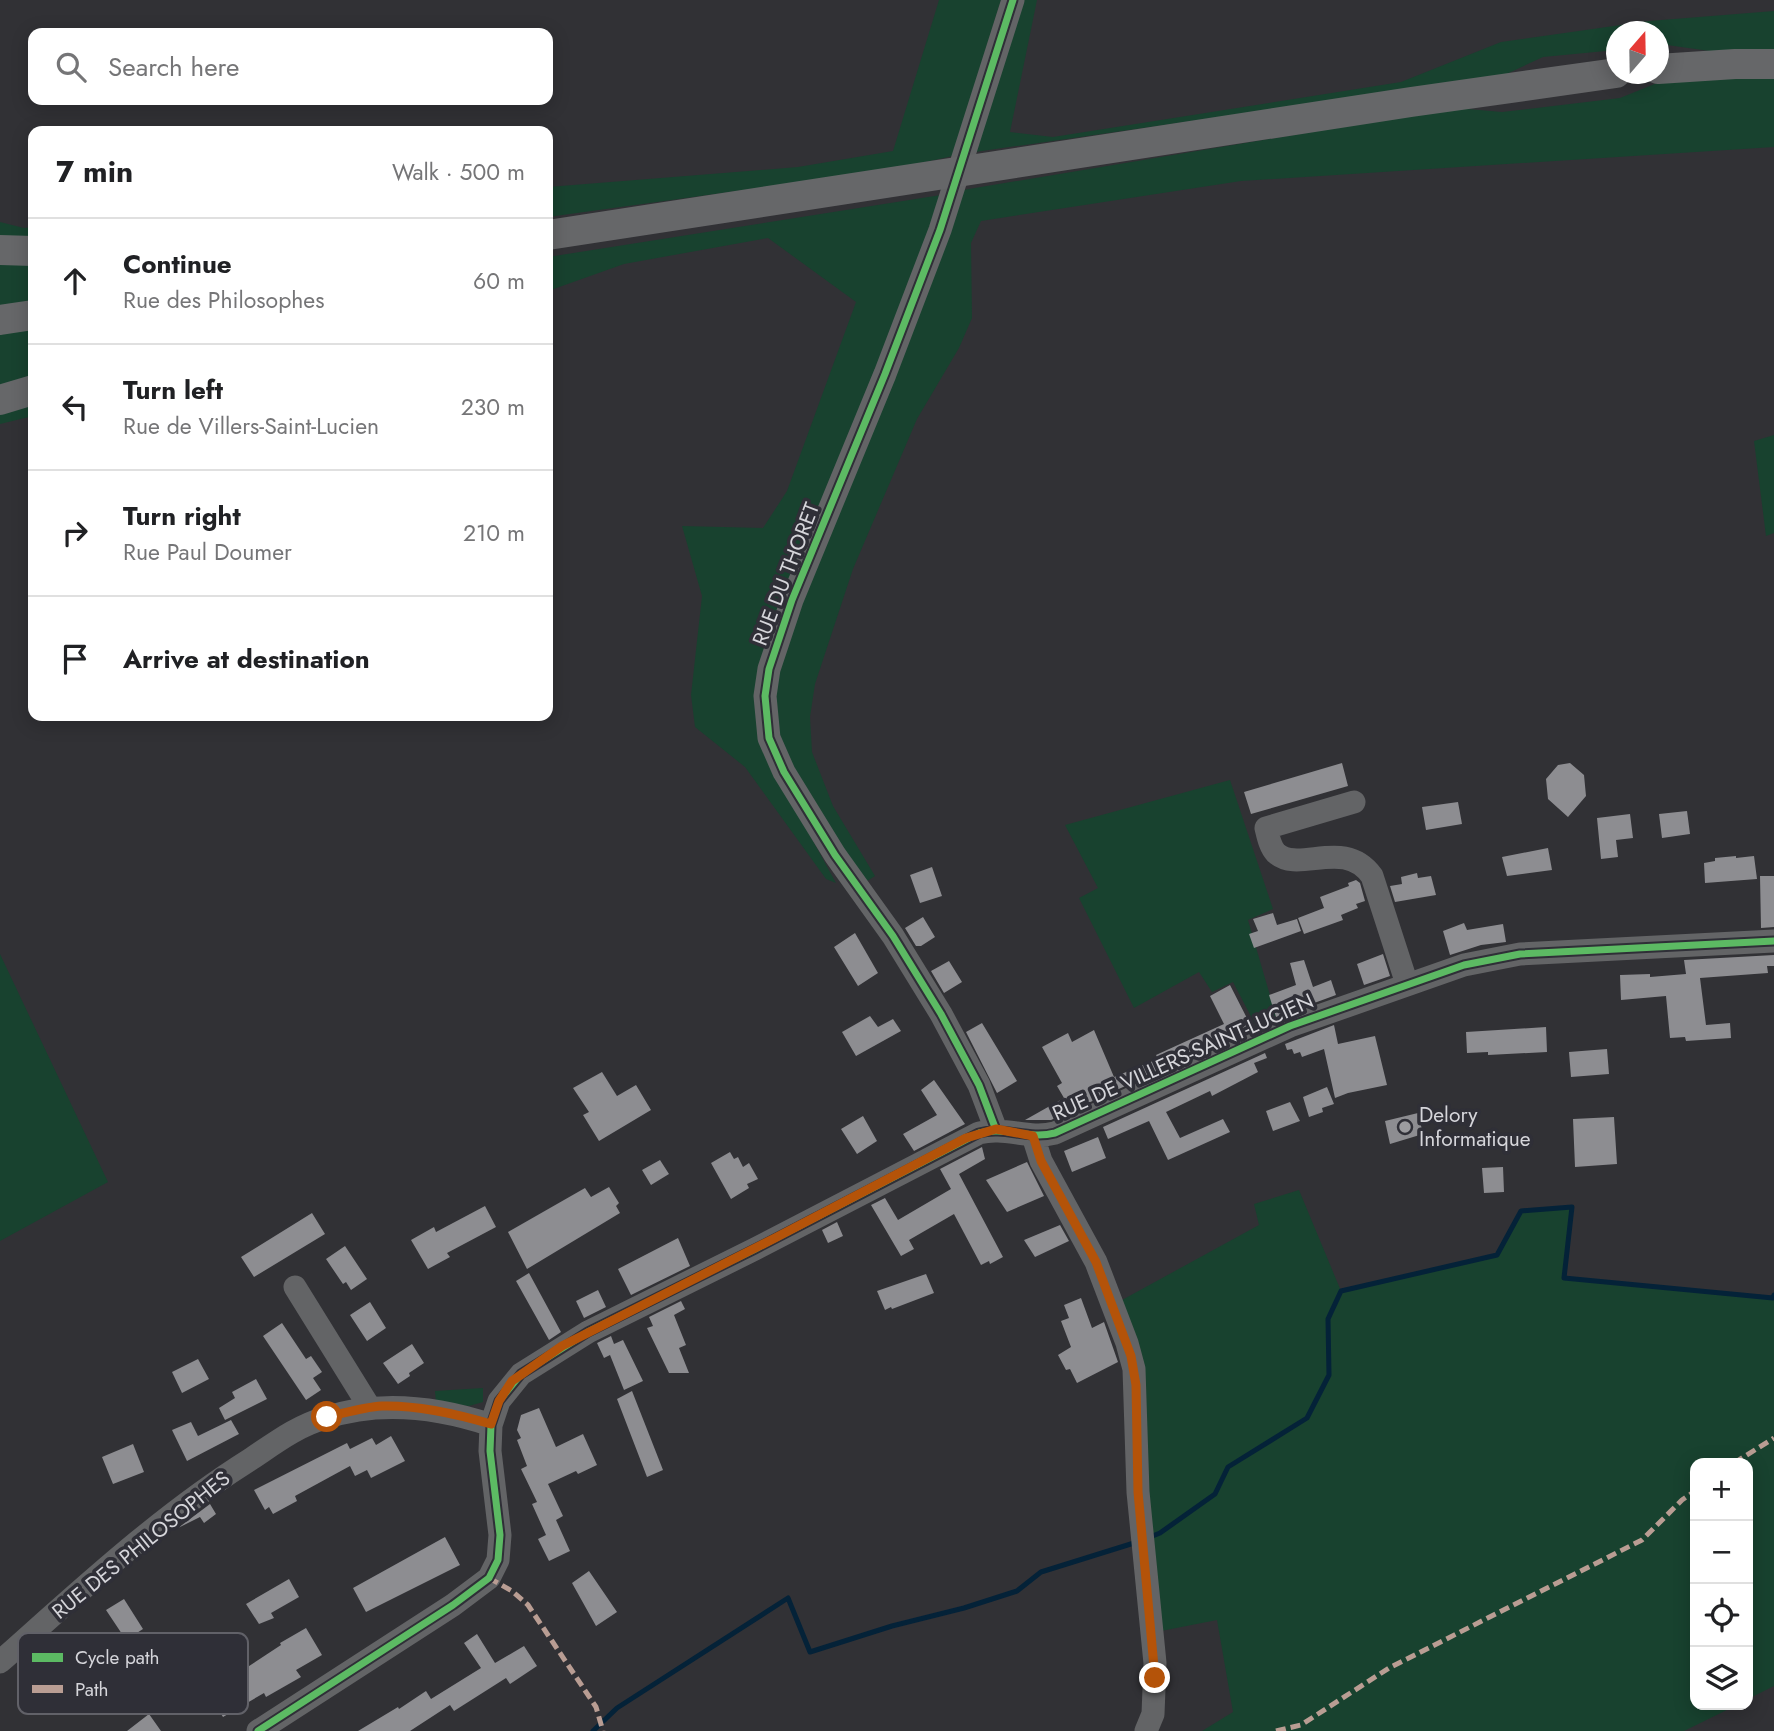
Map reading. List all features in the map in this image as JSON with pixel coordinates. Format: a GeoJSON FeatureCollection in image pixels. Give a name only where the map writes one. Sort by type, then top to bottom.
{"type":"FeatureCollection","features":[{"type":"Feature","properties":{"kind":"main road"},"geometry":{"type":"LineString","coordinates":[[1669,69],[1774,64]]}},
{"type":"Feature","properties":{"kind":"main road"},"geometry":{"type":"LineString","coordinates":[[553,234],[1422,100],[1606,74]]}},
{"type":"Feature","properties":{"kind":"main road"},"geometry":{"type":"LineString","coordinates":[[553,221],[696,212]]}},
{"type":"Feature","properties":{"kind":"main road"},"geometry":{"type":"LineString","coordinates":[[553,248],[602,238],[696,212]]}},
{"type":"Feature","properties":{"kind":"main road"},"geometry":{"type":"LineString","coordinates":[[0,250],[28,251]]}},
{"type":"Feature","properties":{"kind":"main road"},"geometry":{"type":"LineString","coordinates":[[0,320],[28,316]]}},
{"type":"Feature","properties":{"kind":"main road"},"geometry":{"type":"LineString","coordinates":[[0,400],[28,392]]}},
{"type":"Feature","properties":{"kind":"street","name":"RUE DU THORET"},"geometry":{"type":"LineString","coordinates":[[996,1129],[979,1085],[941,1014],[893,936],[835,855],[784,772],[769,738],[765,696],[769,669],[792,600],[885,374],[943,221],[1013,0]]}},
{"type":"Feature","properties":{"kind":"street"},"geometry":{"type":"LineString","coordinates":[[1354,802],[1266,828],[1269,841],[1275,852],[1286,858],[1340,857],[1354,860],[1364,866],[1372,876],[1407,984]]}},
{"type":"Feature","properties":{"kind":"street","name":"RUE DE VILLERS-SAINT-LUCIEN"},"geometry":{"type":"LineString","coordinates":[[258,1731],[469,1594],[489,1577],[498,1560],[500,1535],[490,1451],[491,1424],[499,1401],[512,1381],[562,1346],[979,1133],[996,1129],[1033,1136],[1067,1129],[1272,1033],[1407,984],[1464,965],[1506,955],[1774,941]]}},
{"type":"Feature","properties":{"kind":"street"},"geometry":{"type":"LineString","coordinates":[[1033,1136],[1041,1161],[1096,1262],[1127,1343],[1134,1369],[1138,1492],[1155,1663],[1153,1714],[1146,1731]]}},
{"type":"Feature","properties":{"kind":"street"},"geometry":{"type":"LineString","coordinates":[[295,1287],[370,1408]]}},
{"type":"Feature","properties":{"kind":"street","name":"RUE DES PHILOSOPHES"},"geometry":{"type":"LineString","coordinates":[[33,1633],[198,1494],[300,1427],[327,1417],[370,1408],[399,1407],[443,1412],[491,1424]]}},
{"type":"Feature","properties":{"kind":"street","name":"RUE DES PHILOSOPHES"},"geometry":{"type":"LineString","coordinates":[[0,1662],[18,1646]]}},
{"type":"Feature","properties":{"kind":"green space"},"geometry":{"type":"Polygon","coordinates":[[[939,0],[1001,0],[953,156],[888,170],[553,216],[553,187],[798,167],[893,151],[939,0]]]}},
{"type":"Feature","properties":{"kind":"green space"},"geometry":{"type":"Polygon","coordinates":[[[1017,0],[1037,0],[1010,132],[1053,137],[1401,82],[1501,42],[1606,27],[1606,51],[1543,57],[1500,77],[975,152],[1017,0]]]}},
{"type":"Feature","properties":{"kind":"green space"},"geometry":{"type":"Polygon","coordinates":[[[1774,11],[1774,50],[1724,53],[1669,45],[1669,21],[1649,21],[1774,11]]]}},
{"type":"Feature","properties":{"kind":"green space"},"geometry":{"type":"Polygon","coordinates":[[[1774,75],[1774,147],[1241,181],[981,221],[971,243],[972,318],[959,348],[917,419],[853,569],[815,684],[810,717],[812,752],[833,806],[875,876],[861,885],[795,776],[772,716],[777,676],[820,551],[963,190],[1456,108],[1502,112],[1620,98],[1655,84],[1669,84],[1669,79],[1774,75]]]}},
{"type":"Feature","properties":{"kind":"green space"},"geometry":{"type":"Polygon","coordinates":[[[941,195],[919,264],[800,563],[761,745],[836,883],[826,879],[745,767],[695,727],[691,695],[702,596],[682,526],[763,528],[787,491],[856,302],[768,238],[624,264],[553,289],[553,256],[941,195]]]}},
{"type":"Feature","properties":{"kind":"green space"},"geometry":{"type":"Polygon","coordinates":[[[0,222],[28,228],[28,244],[0,243],[0,222]]]}},
{"type":"Feature","properties":{"kind":"green space"},"geometry":{"type":"Polygon","coordinates":[[[0,257],[28,257],[28,303],[0,307],[0,257]]]}},
{"type":"Feature","properties":{"kind":"green space"},"geometry":{"type":"Polygon","coordinates":[[[28,329],[28,382],[0,390],[0,333],[28,329]]]}},
{"type":"Feature","properties":{"kind":"green space"},"geometry":{"type":"Polygon","coordinates":[[[28,397],[28,417],[0,424],[0,405],[28,397]]]}},
{"type":"Feature","properties":{"kind":"green space"},"geometry":{"type":"Polygon","coordinates":[[[1774,435],[1774,533],[1766,536],[1754,441],[1774,435]]]}},
{"type":"Feature","properties":{"kind":"green space"},"geometry":{"type":"Polygon","coordinates":[[[1230,780],[1273,909],[1248,920],[1276,1016],[1256,1026],[1233,982],[1212,992],[1199,972],[1134,1008],[1079,898],[1098,888],[1065,825],[1230,780]]]}},
{"type":"Feature","properties":{"kind":"green space"},"geometry":{"type":"Polygon","coordinates":[[[0,954],[108,1182],[0,1241],[0,954]]]}},
{"type":"Feature","properties":{"kind":"green space"},"geometry":{"type":"Polygon","coordinates":[[[1299,1190],[1341,1291],[1497,1255],[1521,1211],[1572,1207],[1564,1278],[1772,1298],[1774,1295],[1774,1686],[1753,1696],[1753,1458],[1690,1458],[1690,1710],[1727,1710],[1684,1731],[1202,1731],[1233,1712],[1217,1620],[1156,1632],[1122,1300],[1259,1225],[1254,1204],[1299,1190]]]}},
{"type":"Feature","properties":{"kind":"green space"},"geometry":{"type":"Polygon","coordinates":[[[483,1388],[483,1402],[469,1406],[436,1402],[435,1391],[483,1388]]]}},
{"type":"Feature","properties":{"kind":"building"},"geometry":{"type":"Polygon","coordinates":[[[1342,763],[1348,786],[1251,814],[1244,792],[1342,763]]]}},
{"type":"Feature","properties":{"kind":"building"},"geometry":{"type":"Polygon","coordinates":[[[1570,763],[1584,775],[1586,796],[1568,817],[1548,799],[1546,779],[1558,765],[1570,763]]]}},
{"type":"Feature","properties":{"kind":"building"},"geometry":{"type":"Polygon","coordinates":[[[1458,802],[1462,824],[1426,830],[1422,807],[1458,802]]]}},
{"type":"Feature","properties":{"kind":"building"},"geometry":{"type":"Polygon","coordinates":[[[1687,811],[1690,834],[1662,838],[1659,814],[1687,811]]]}},
{"type":"Feature","properties":{"kind":"building"},"geometry":{"type":"Polygon","coordinates":[[[1630,814],[1633,838],[1616,840],[1618,857],[1601,859],[1597,818],[1630,814]]]}},
{"type":"Feature","properties":{"kind":"building"},"geometry":{"type":"Polygon","coordinates":[[[1548,848],[1552,870],[1507,876],[1502,857],[1548,848]]]}},
{"type":"Feature","properties":{"kind":"building"},"geometry":{"type":"Polygon","coordinates":[[[1754,856],[1757,879],[1705,883],[1704,863],[1715,861],[1715,858],[1754,856]]]}},
{"type":"Feature","properties":{"kind":"building"},"geometry":{"type":"Polygon","coordinates":[[[932,867],[942,896],[920,903],[910,875],[932,867]]]}},
{"type":"Feature","properties":{"kind":"building"},"geometry":{"type":"Polygon","coordinates":[[[1417,873],[1418,878],[1431,876],[1436,895],[1395,902],[1390,886],[1402,884],[1401,877],[1417,873]]]}},
{"type":"Feature","properties":{"kind":"building"},"geometry":{"type":"Polygon","coordinates":[[[1760,876],[1774,876],[1774,927],[1761,928],[1760,876]]]}},
{"type":"Feature","properties":{"kind":"building"},"geometry":{"type":"Polygon","coordinates":[[[1356,880],[1360,883],[1365,901],[1356,904],[1358,908],[1341,915],[1343,920],[1304,934],[1298,918],[1324,908],[1320,897],[1349,886],[1348,883],[1356,880]]]}},
{"type":"Feature","properties":{"kind":"building"},"geometry":{"type":"Polygon","coordinates":[[[1273,913],[1277,925],[1297,919],[1301,931],[1254,948],[1249,934],[1258,931],[1253,919],[1273,913]]]}},
{"type":"Feature","properties":{"kind":"building"},"geometry":{"type":"Polygon","coordinates":[[[923,917],[935,937],[921,946],[916,946],[905,928],[923,917]]]}},
{"type":"Feature","properties":{"kind":"building"},"geometry":{"type":"Polygon","coordinates":[[[1464,923],[1467,930],[1503,924],[1506,942],[1481,945],[1450,955],[1443,931],[1464,923]]]}},
{"type":"Feature","properties":{"kind":"building"},"geometry":{"type":"Polygon","coordinates":[[[855,933],[878,973],[858,986],[834,947],[855,933]]]}},
{"type":"Feature","properties":{"kind":"building"},"geometry":{"type":"Polygon","coordinates":[[[1383,954],[1390,976],[1364,985],[1357,964],[1383,954]]]}},
{"type":"Feature","properties":{"kind":"building"},"geometry":{"type":"Polygon","coordinates":[[[1774,955],[1774,966],[1767,966],[1768,973],[1700,978],[1706,1025],[1730,1023],[1731,1038],[1686,1041],[1685,1037],[1670,1038],[1666,996],[1621,1000],[1620,975],[1650,974],[1650,977],[1686,974],[1684,960],[1774,955]]]}},
{"type":"Feature","properties":{"kind":"building"},"geometry":{"type":"Polygon","coordinates":[[[1304,960],[1313,987],[1331,980],[1336,995],[1276,1017],[1269,995],[1296,985],[1290,963],[1304,960]]]}},
{"type":"Feature","properties":{"kind":"building"},"geometry":{"type":"Polygon","coordinates":[[[949,961],[962,982],[944,993],[931,971],[949,961]]]}},
{"type":"Feature","properties":{"kind":"building"},"geometry":{"type":"Polygon","coordinates":[[[1230,985],[1252,1028],[1051,1120],[1025,1120],[1064,1098],[1057,1086],[1062,1083],[1042,1047],[1068,1033],[1072,1042],[1094,1030],[1114,1077],[1158,1059],[1156,1055],[1224,1024],[1210,996],[1230,985]]]}},
{"type":"Feature","properties":{"kind":"building"},"geometry":{"type":"Polygon","coordinates":[[[870,1016],[878,1027],[893,1019],[901,1031],[856,1056],[842,1032],[870,1016]]]}},
{"type":"Feature","properties":{"kind":"building"},"geometry":{"type":"Polygon","coordinates":[[[982,1023],[1017,1081],[997,1093],[966,1032],[982,1023]]]}},
{"type":"Feature","properties":{"kind":"building"},"geometry":{"type":"Polygon","coordinates":[[[1334,1025],[1338,1044],[1375,1036],[1387,1085],[1335,1098],[1324,1049],[1302,1057],[1300,1052],[1294,1054],[1292,1049],[1287,1050],[1285,1044],[1334,1025]]]}},
{"type":"Feature","properties":{"kind":"building"},"geometry":{"type":"Polygon","coordinates":[[[1546,1027],[1547,1052],[1488,1055],[1488,1052],[1467,1053],[1466,1032],[1546,1027]]]}},
{"type":"Feature","properties":{"kind":"building"},"geometry":{"type":"Polygon","coordinates":[[[1607,1049],[1609,1074],[1571,1077],[1569,1052],[1607,1049]]]}},
{"type":"Feature","properties":{"kind":"building"},"geometry":{"type":"Polygon","coordinates":[[[1265,1053],[1267,1058],[1254,1063],[1258,1072],[1212,1096],[1210,1091],[1166,1112],[1180,1138],[1223,1119],[1230,1132],[1168,1160],[1149,1121],[1108,1139],[1103,1127],[1265,1053]]]}},
{"type":"Feature","properties":{"kind":"building"},"geometry":{"type":"Polygon","coordinates":[[[602,1072],[617,1096],[636,1085],[651,1110],[599,1141],[583,1115],[589,1112],[573,1088],[602,1072]]]}},
{"type":"Feature","properties":{"kind":"building"},"geometry":{"type":"Polygon","coordinates":[[[934,1080],[965,1124],[914,1151],[903,1134],[937,1115],[921,1090],[934,1080]]]}},
{"type":"Feature","properties":{"kind":"building"},"geometry":{"type":"Polygon","coordinates":[[[1327,1087],[1334,1104],[1309,1117],[1303,1097],[1327,1087]]]}},
{"type":"Feature","properties":{"kind":"building"},"geometry":{"type":"Polygon","coordinates":[[[1290,1102],[1300,1121],[1273,1131],[1266,1111],[1290,1102]]]}},
{"type":"Feature","properties":{"kind":"building"},"geometry":{"type":"Polygon","coordinates":[[[1418,1113],[1423,1134],[1390,1144],[1385,1121],[1418,1113]]]}},
{"type":"Feature","properties":{"kind":"building"},"geometry":{"type":"Polygon","coordinates":[[[863,1116],[877,1141],[857,1154],[841,1129],[863,1116]]]}},
{"type":"Feature","properties":{"kind":"building"},"geometry":{"type":"Polygon","coordinates":[[[1614,1117],[1617,1164],[1575,1167],[1573,1119],[1614,1117]]]}},
{"type":"Feature","properties":{"kind":"building"},"geometry":{"type":"Polygon","coordinates":[[[1098,1137],[1106,1158],[1072,1172],[1064,1151],[1098,1137]]]}},
{"type":"Feature","properties":{"kind":"building"},"geometry":{"type":"Polygon","coordinates":[[[982,1147],[985,1159],[959,1174],[1003,1257],[990,1264],[989,1261],[981,1265],[954,1214],[909,1240],[914,1249],[901,1256],[871,1205],[885,1198],[898,1220],[951,1189],[940,1169],[982,1147]]]}},
{"type":"Feature","properties":{"kind":"building"},"geometry":{"type":"Polygon","coordinates":[[[730,1152],[734,1159],[738,1157],[743,1167],[749,1163],[758,1179],[747,1184],[749,1188],[731,1199],[711,1163],[730,1152]]]}},
{"type":"Feature","properties":{"kind":"building"},"geometry":{"type":"Polygon","coordinates":[[[660,1160],[669,1174],[651,1185],[642,1170],[660,1160]]]}},
{"type":"Feature","properties":{"kind":"building"},"geometry":{"type":"Polygon","coordinates":[[[1027,1162],[1044,1196],[1007,1212],[986,1180],[1027,1162]]]}},
{"type":"Feature","properties":{"kind":"building"},"geometry":{"type":"Polygon","coordinates":[[[1503,1167],[1504,1192],[1484,1193],[1482,1168],[1503,1167]]]}},
{"type":"Feature","properties":{"kind":"building"},"geometry":{"type":"Polygon","coordinates":[[[609,1187],[619,1203],[616,1206],[620,1213],[527,1269],[508,1232],[585,1188],[591,1197],[609,1187]]]}},
{"type":"Feature","properties":{"kind":"building"},"geometry":{"type":"Polygon","coordinates":[[[485,1206],[496,1227],[447,1253],[450,1257],[428,1269],[411,1240],[434,1227],[436,1232],[485,1206]]]}},
{"type":"Feature","properties":{"kind":"building"},"geometry":{"type":"Polygon","coordinates":[[[312,1213],[325,1234],[254,1277],[241,1257],[312,1213]]]}},
{"type":"Feature","properties":{"kind":"building"},"geometry":{"type":"Polygon","coordinates":[[[837,1222],[843,1236],[828,1243],[822,1230],[837,1222]]]}},
{"type":"Feature","properties":{"kind":"building"},"geometry":{"type":"Polygon","coordinates":[[[1060,1225],[1069,1241],[1035,1257],[1024,1240],[1060,1225]]]}},
{"type":"Feature","properties":{"kind":"building"},"geometry":{"type":"Polygon","coordinates":[[[678,1238],[690,1266],[631,1295],[618,1269],[678,1238]]]}},
{"type":"Feature","properties":{"kind":"building"},"geometry":{"type":"Polygon","coordinates":[[[345,1246],[367,1279],[351,1290],[346,1282],[343,1284],[326,1259],[345,1246]]]}},
{"type":"Feature","properties":{"kind":"building"},"geometry":{"type":"Polygon","coordinates":[[[529,1273],[561,1332],[549,1340],[516,1281],[529,1273]]]}},
{"type":"Feature","properties":{"kind":"building"},"geometry":{"type":"Polygon","coordinates":[[[926,1274],[934,1293],[885,1310],[877,1291],[926,1274]]]}},
{"type":"Feature","properties":{"kind":"building"},"geometry":{"type":"Polygon","coordinates":[[[598,1290],[606,1307],[584,1318],[576,1301],[598,1290]]]}},
{"type":"Feature","properties":{"kind":"building"},"geometry":{"type":"Polygon","coordinates":[[[1081,1298],[1092,1328],[1104,1322],[1118,1362],[1077,1383],[1058,1355],[1071,1347],[1061,1321],[1069,1318],[1064,1305],[1081,1298]]]}},
{"type":"Feature","properties":{"kind":"building"},"geometry":{"type":"Polygon","coordinates":[[[681,1301],[685,1309],[674,1315],[686,1345],[679,1348],[689,1373],[669,1373],[647,1328],[653,1326],[649,1317],[681,1301]]]}},
{"type":"Feature","properties":{"kind":"building"},"geometry":{"type":"Polygon","coordinates":[[[370,1302],[386,1328],[367,1341],[350,1315],[370,1302]]]}},
{"type":"Feature","properties":{"kind":"building"},"geometry":{"type":"Polygon","coordinates":[[[282,1323],[306,1359],[311,1356],[322,1372],[313,1378],[321,1390],[306,1400],[263,1336],[282,1323]]]}},
{"type":"Feature","properties":{"kind":"building"},"geometry":{"type":"Polygon","coordinates":[[[611,1336],[614,1344],[623,1340],[643,1381],[624,1390],[610,1355],[604,1358],[597,1343],[611,1336]]]}},
{"type":"Feature","properties":{"kind":"building"},"geometry":{"type":"Polygon","coordinates":[[[412,1344],[424,1363],[398,1384],[383,1363],[412,1344]]]}},
{"type":"Feature","properties":{"kind":"building"},"geometry":{"type":"Polygon","coordinates":[[[198,1359],[209,1379],[182,1393],[172,1372],[198,1359]]]}},
{"type":"Feature","properties":{"kind":"building"},"geometry":{"type":"Polygon","coordinates":[[[256,1379],[267,1399],[225,1420],[219,1408],[235,1398],[232,1392],[256,1379]]]}},
{"type":"Feature","properties":{"kind":"building"},"geometry":{"type":"Polygon","coordinates":[[[632,1391],[663,1470],[647,1477],[617,1399],[632,1391]]]}},
{"type":"Feature","properties":{"kind":"building"},"geometry":{"type":"Polygon","coordinates":[[[539,1408],[556,1447],[583,1434],[597,1465],[548,1484],[563,1516],[556,1520],[570,1551],[549,1561],[538,1539],[546,1535],[532,1504],[537,1502],[521,1469],[527,1466],[517,1440],[521,1438],[517,1430],[521,1415],[539,1408]]]}},
{"type":"Feature","properties":{"kind":"building"},"geometry":{"type":"Polygon","coordinates":[[[231,1420],[239,1434],[187,1461],[172,1430],[191,1422],[198,1436],[231,1420]]]}},
{"type":"Feature","properties":{"kind":"building"},"geometry":{"type":"Polygon","coordinates":[[[391,1436],[405,1461],[371,1478],[367,1470],[355,1476],[350,1466],[295,1496],[297,1501],[273,1514],[269,1507],[265,1510],[254,1490],[347,1443],[350,1449],[372,1438],[376,1445],[391,1436]]]}},
{"type":"Feature","properties":{"kind":"building"},"geometry":{"type":"Polygon","coordinates":[[[133,1444],[144,1472],[113,1484],[102,1457],[133,1444]]]}},
{"type":"Feature","properties":{"kind":"building"},"geometry":{"type":"Polygon","coordinates":[[[210,1504],[216,1514],[204,1523],[200,1517],[178,1528],[210,1504]]]}},
{"type":"Feature","properties":{"kind":"building"},"geometry":{"type":"Polygon","coordinates":[[[445,1537],[460,1565],[366,1612],[353,1588],[445,1537]]]}},
{"type":"Feature","properties":{"kind":"building"},"geometry":{"type":"Polygon","coordinates":[[[589,1571],[617,1612],[596,1626],[572,1583],[589,1571]]]}},
{"type":"Feature","properties":{"kind":"building"},"geometry":{"type":"Polygon","coordinates":[[[289,1579],[299,1597],[271,1613],[274,1618],[259,1624],[246,1604],[289,1579]]]}},
{"type":"Feature","properties":{"kind":"building"},"geometry":{"type":"Polygon","coordinates":[[[124,1599],[143,1629],[137,1633],[121,1633],[106,1610],[124,1599]]]}},
{"type":"Feature","properties":{"kind":"building"},"geometry":{"type":"Polygon","coordinates":[[[306,1628],[322,1655],[296,1670],[301,1677],[266,1697],[264,1693],[248,1702],[248,1667],[281,1645],[280,1643],[306,1628]]]}},
{"type":"Feature","properties":{"kind":"building"},"geometry":{"type":"Polygon","coordinates":[[[477,1634],[495,1663],[524,1646],[537,1666],[510,1684],[506,1678],[454,1711],[450,1705],[410,1731],[358,1731],[426,1691],[431,1699],[481,1668],[464,1643],[477,1634]]]}},
{"type":"Feature","properties":{"kind":"building"},"geometry":{"type":"Polygon","coordinates":[[[149,1714],[161,1731],[127,1731],[149,1714]]]}},
{"type":"Feature","properties":{"kind":"waterway"},"geometry":{"type":"LineString","coordinates":[[1150,1537],[1160,1533],[1215,1494],[1228,1467],[1307,1418],[1329,1375],[1328,1319],[1341,1291],[1497,1255],[1521,1211],[1572,1207],[1564,1278],[1773,1298],[1774,1295]]}},
{"type":"Feature","properties":{"kind":"waterway"},"geometry":{"type":"LineString","coordinates":[[593,1731],[617,1708],[788,1598],[810,1652],[1017,1591],[1041,1572],[1134,1543]]}},
{"type":"Feature","properties":{"kind":"marked path"},"geometry":{"type":"LineString","coordinates":[[1742,1458],[1774,1438]]}},
{"type":"Feature","properties":{"kind":"marked path"},"geometry":{"type":"LineString","coordinates":[[1276,1731],[1301,1725],[1389,1668],[1642,1540],[1690,1494]]}},
{"type":"Feature","properties":{"kind":"marked path"},"geometry":{"type":"LineString","coordinates":[[489,1578],[512,1591],[528,1605],[596,1707],[603,1731]]}},
{"type":"Feature","properties":{"kind":"cycle path"},"geometry":{"type":"LineString","coordinates":[[996,1130],[979,1085],[941,1014],[893,936],[835,855],[784,772],[769,738],[765,696],[769,669],[792,600],[885,374],[940,230],[1013,0]]}},
{"type":"Feature","properties":{"kind":"cycle path"},"geometry":{"type":"LineString","coordinates":[[258,1731],[453,1605],[489,1578],[498,1560],[500,1535],[490,1451],[491,1425],[499,1401],[521,1374],[588,1332],[979,1133],[1055,1133],[1290,1026],[1464,965],[1520,954],[1774,941]]}},
{"type":"Feature","properties":{"kind":"place","name":"Delory Informatique"},"geometry":{"type":"Point","coordinates":[1405,1127]}},
{"type":"Feature","properties":{"kind":"route"},"geometry":{"type":"LineString","coordinates":[[327,1417],[384,1406],[443,1412],[491,1424],[499,1401],[512,1381],[540,1360],[588,1332],[755,1249],[966,1138],[996,1129],[1033,1136],[1041,1161],[1096,1262],[1134,1369],[1138,1492],[1155,1678]]}}]}
